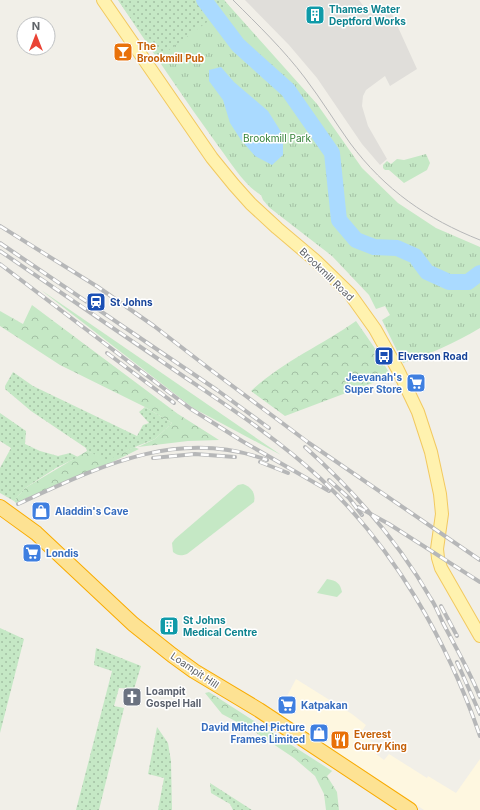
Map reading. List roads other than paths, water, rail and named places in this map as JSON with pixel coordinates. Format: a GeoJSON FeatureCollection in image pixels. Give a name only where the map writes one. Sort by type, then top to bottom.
{"type":"FeatureCollection","features":[{"type":"Feature","properties":{"kind":"highway","name":"Loampit Hill"},"geometry":{"type":"LineString","coordinates":[[2,508],[36,533],[133,624],[172,655],[194,671],[259,710],[407,808]]}},
{"type":"Feature","properties":{"kind":"main road","name":"Brookmill Road"},"geometry":{"type":"LineString","coordinates":[[103,0],[212,158],[234,185],[277,228],[316,261],[350,294],[375,329],[398,370],[423,426],[440,494],[442,514],[437,549],[438,558],[446,578],[480,636]]}},
{"type":"Feature","properties":{"kind":"water"},"geometry":{"type":"Polygon","coordinates":[[[221,67],[234,82],[268,111],[283,135],[283,155],[272,165],[255,156],[241,140],[230,123],[223,100],[209,81],[209,70],[221,67]]]}},
{"type":"Feature","properties":{"kind":"waterway"},"geometry":{"type":"LineString","coordinates":[[204,0],[238,45],[288,90],[332,153],[339,220],[356,240],[374,247],[397,248],[415,256],[427,272],[449,282],[468,282],[480,273]]}},
{"type":"Feature","properties":{"kind":"tram line"},"geometry":{"type":"LineString","coordinates":[[233,0],[297,68],[317,94],[350,143],[363,160],[378,175],[408,201],[442,223],[480,240]]}},
{"type":"Feature","properties":{"kind":"railway"},"geometry":{"type":"LineString","coordinates":[[0,226],[98,287],[154,326],[309,443],[480,560]]}},
{"type":"Feature","properties":{"kind":"railway"},"geometry":{"type":"LineString","coordinates":[[0,243],[217,390],[269,428]]}},
{"type":"Feature","properties":{"kind":"railway"},"geometry":{"type":"LineString","coordinates":[[0,251],[238,413],[289,451],[321,479],[372,535],[395,565],[416,597],[452,665],[480,736]]}},
{"type":"Feature","properties":{"kind":"railway"},"geometry":{"type":"LineString","coordinates":[[0,264],[191,409],[242,441],[329,491]]}},
{"type":"Feature","properties":{"kind":"railway"},"geometry":{"type":"LineString","coordinates":[[107,353],[174,403]]}},
{"type":"Feature","properties":{"kind":"railway"},"geometry":{"type":"LineString","coordinates":[[305,447],[341,481],[390,537],[418,578],[434,605],[467,668],[480,697]]}},
{"type":"Feature","properties":{"kind":"railway"},"geometry":{"type":"LineString","coordinates":[[18,504],[109,465],[139,456],[170,450],[202,448],[234,451],[267,460]]}},
{"type":"Feature","properties":{"kind":"railway"},"geometry":{"type":"LineString","coordinates":[[153,458],[195,454],[235,457]]}},
{"type":"Feature","properties":{"kind":"railway"},"geometry":{"type":"LineString","coordinates":[[260,462],[288,473]]}},
{"type":"Feature","properties":{"kind":"railway"},"geometry":{"type":"LineString","coordinates":[[329,480],[349,498],[362,515]]}},
{"type":"Feature","properties":{"kind":"railway"},"geometry":{"type":"LineString","coordinates":[[358,507],[389,524],[480,582]]}},
{"type":"Feature","properties":{"kind":"railway"},"geometry":{"type":"LineString","coordinates":[[441,606],[457,636]]}},
{"type":"Feature","properties":{"kind":"railway"},"geometry":{"type":"LineString","coordinates":[[457,662],[480,714]]}},
{"type":"Feature","properties":{"kind":"place","name":"Thames Water Deptford Works"},"geometry":{"type":"Point","coordinates":[315,15]}},
{"type":"Feature","properties":{"kind":"place","name":"The Brookmill Pub"},"geometry":{"type":"Point","coordinates":[123,52]}},
{"type":"Feature","properties":{"kind":"place","name":"St Johns"},"geometry":{"type":"Point","coordinates":[96,302]}},
{"type":"Feature","properties":{"kind":"place","name":"Elverson Road"},"geometry":{"type":"Point","coordinates":[384,356]}},
{"type":"Feature","properties":{"kind":"place","name":"Jeevanah's Super Store"},"geometry":{"type":"Point","coordinates":[416,383]}},
{"type":"Feature","properties":{"kind":"place","name":"Aladdin's Cave"},"geometry":{"type":"Point","coordinates":[41,511]}},
{"type":"Feature","properties":{"kind":"place","name":"Londis"},"geometry":{"type":"Point","coordinates":[32,553]}},
{"type":"Feature","properties":{"kind":"place","name":"St Johns Medical Centre"},"geometry":{"type":"Point","coordinates":[169,626]}},
{"type":"Feature","properties":{"kind":"place","name":"Loampit Gospel Hall"},"geometry":{"type":"Point","coordinates":[132,697]}},
{"type":"Feature","properties":{"kind":"place","name":"Katpakan"},"geometry":{"type":"Point","coordinates":[287,705]}},
{"type":"Feature","properties":{"kind":"place","name":"David Mitchel Picture Frames Limited"},"geometry":{"type":"Point","coordinates":[319,733]}},
{"type":"Feature","properties":{"kind":"place","name":"Everest Curry King"},"geometry":{"type":"Point","coordinates":[340,740]}},
{"type":"Feature","properties":{"kind":"park label","name":"Brookmill Park"},"geometry":{"type":"Point","coordinates":[277,138]}}]}
